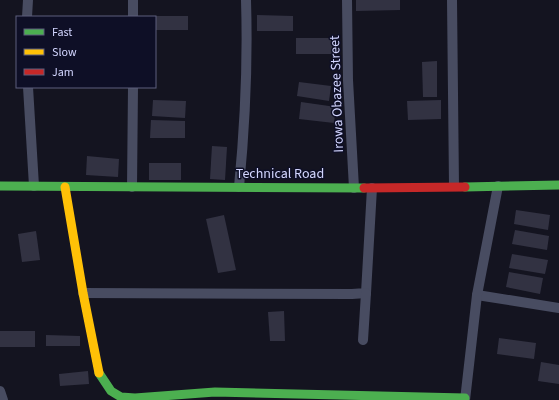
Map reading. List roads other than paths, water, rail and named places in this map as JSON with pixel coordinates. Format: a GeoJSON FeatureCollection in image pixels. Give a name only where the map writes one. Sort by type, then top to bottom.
{"type":"FeatureCollection","features":[{"type":"Feature","properties":{"kind":"street"},"geometry":{"type":"LineString","coordinates":[[27,16],[28,0]]}},
{"type":"Feature","properties":{"kind":"street"},"geometry":{"type":"LineString","coordinates":[[133,0],[133,16]]}},
{"type":"Feature","properties":{"kind":"street"},"geometry":{"type":"LineString","coordinates":[[239,187],[245,124],[247,26],[246,0]]}},
{"type":"Feature","properties":{"kind":"street","name":"Irowa Obazee Street"},"geometry":{"type":"LineString","coordinates":[[347,0],[348,80],[354,188]]}},
{"type":"Feature","properties":{"kind":"street"},"geometry":{"type":"LineString","coordinates":[[452,0],[454,186]]}},
{"type":"Feature","properties":{"kind":"street"},"geometry":{"type":"LineString","coordinates":[[28,88],[34,186]]}},
{"type":"Feature","properties":{"kind":"street"},"geometry":{"type":"LineString","coordinates":[[132,187],[133,88]]}},
{"type":"Feature","properties":{"kind":"street","name":"Technical Road"},"geometry":{"type":"LineString","coordinates":[[0,186],[372,188],[559,185]]}},
{"type":"Feature","properties":{"kind":"street"},"geometry":{"type":"LineString","coordinates":[[65,187],[99,375],[111,391],[121,397],[135,398],[215,392],[465,399],[477,295],[498,186]]}},
{"type":"Feature","properties":{"kind":"street"},"geometry":{"type":"LineString","coordinates":[[363,340],[372,188]]}},
{"type":"Feature","properties":{"kind":"street"},"geometry":{"type":"LineString","coordinates":[[83,293],[366,293]]}},
{"type":"Feature","properties":{"kind":"street"},"geometry":{"type":"LineString","coordinates":[[477,295],[559,308]]}},
{"type":"Feature","properties":{"kind":"street"},"geometry":{"type":"LineString","coordinates":[[0,391],[2,400]]}}]}
